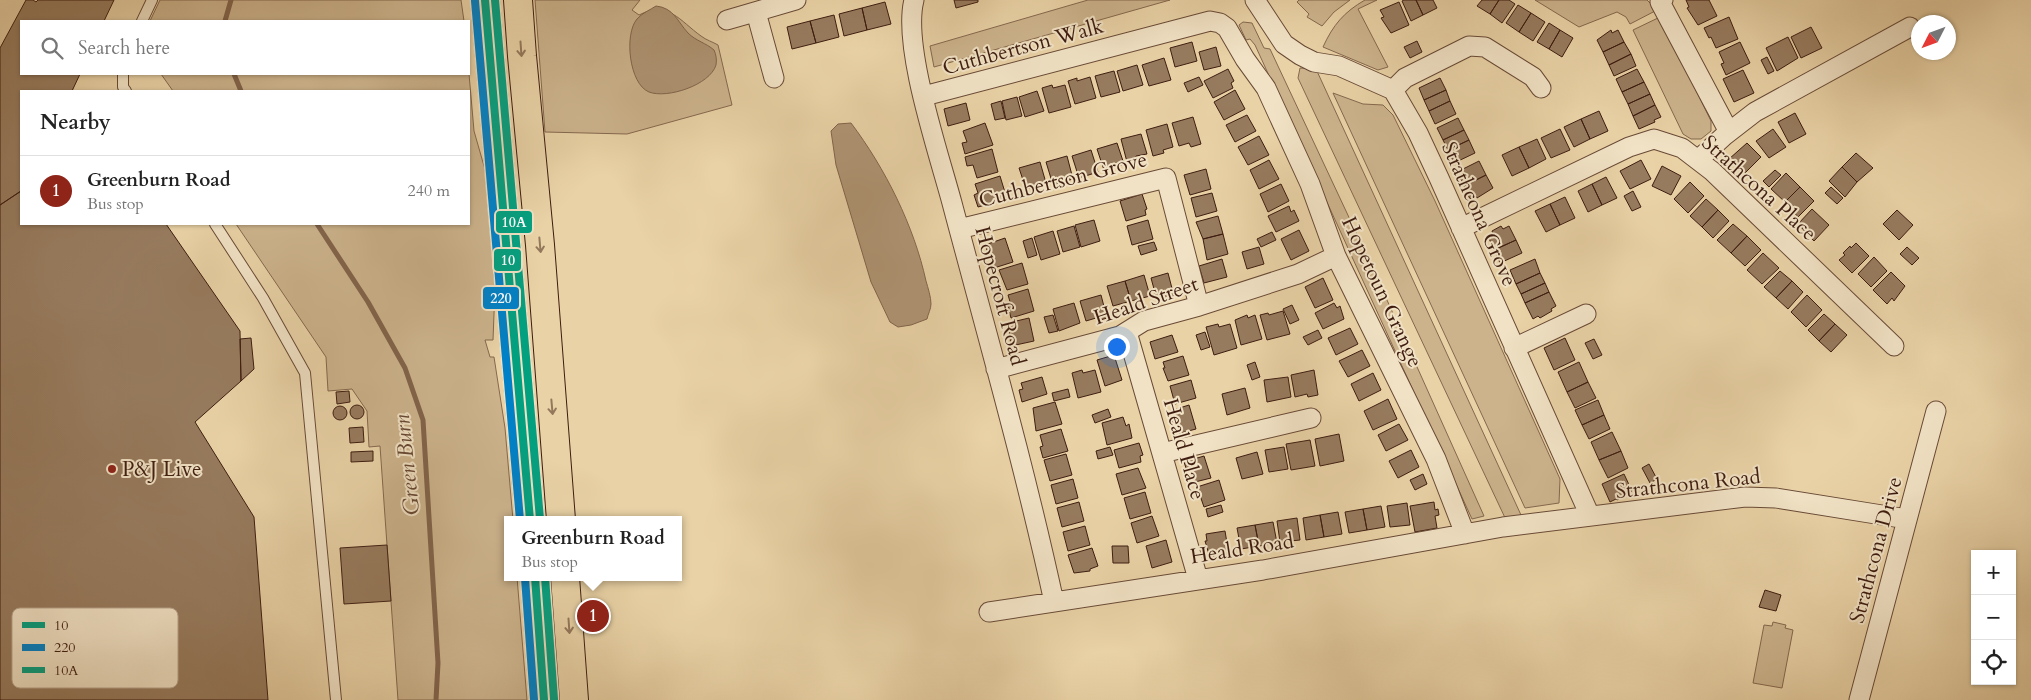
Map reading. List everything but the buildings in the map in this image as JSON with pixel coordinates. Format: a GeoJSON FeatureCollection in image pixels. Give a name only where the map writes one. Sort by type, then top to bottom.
{"type":"FeatureCollection","features":[{"type":"Feature","properties":{"kind":"main road"},"geometry":{"type":"LineString","coordinates":[[518,0],[522,66],[540,245],[560,516]]}},
{"type":"Feature","properties":{"kind":"main road"},"geometry":{"type":"LineString","coordinates":[[483,3],[530,516]]}},
{"type":"Feature","properties":{"kind":"main road"},"geometry":{"type":"LineString","coordinates":[[535,581],[544,700]]}},
{"type":"Feature","properties":{"kind":"main road"},"geometry":{"type":"LineString","coordinates":[[565,581],[574,700]]}},
{"type":"Feature","properties":{"kind":"street"},"geometry":{"type":"LineString","coordinates":[[727,20],[796,0]]}},
{"type":"Feature","properties":{"kind":"street","name":"Hopecroft Road"},"geometry":{"type":"LineString","coordinates":[[914,0],[911,10],[911,28],[924,96],[1024,473],[1054,602]]}},
{"type":"Feature","properties":{"kind":"street"},"geometry":{"type":"LineString","coordinates":[[1255,0],[1284,44],[1300,55],[1314,62],[1338,66],[1393,90],[1405,78],[1469,46],[1485,47],[1533,77],[1541,88]]}},
{"type":"Feature","properties":{"kind":"street"},"geometry":{"type":"LineString","coordinates":[[1661,1],[1729,132]]}},
{"type":"Feature","properties":{"kind":"street"},"geometry":{"type":"LineString","coordinates":[[756,12],[774,78]]}},
{"type":"Feature","properties":{"kind":"street","name":"Cuthbertson Walk"},"geometry":{"type":"LineString","coordinates":[[924,96],[1210,21],[1220,23]]}},
{"type":"Feature","properties":{"kind":"street","name":"Hopetoun Grange"},"geometry":{"type":"LineString","coordinates":[[1220,23],[1226,28],[1266,88],[1310,184],[1336,256],[1436,459],[1465,534]]}},
{"type":"Feature","properties":{"kind":"street"},"geometry":{"type":"LineString","coordinates":[[1698,160],[1755,112],[1910,27]]}},
{"type":"Feature","properties":{"kind":"street","name":"Strathcona Grove"},"geometry":{"type":"LineString","coordinates":[[1393,90],[1418,133],[1590,516]]}},
{"type":"Feature","properties":{"kind":"street","name":"Strathcona Place"},"geometry":{"type":"LineString","coordinates":[[1461,228],[1623,150],[1654,139],[1682,148],[1712,171],[1894,346]]}},
{"type":"Feature","properties":{"kind":"street","name":"Cuthbertson Grove"},"geometry":{"type":"LineString","coordinates":[[959,229],[1166,178],[1199,306]]}},
{"type":"Feature","properties":{"kind":"street","name":"Heald Street"},"geometry":{"type":"LineString","coordinates":[[996,369],[1120,336],[1144,322],[1298,274],[1336,256]]}},
{"type":"Feature","properties":{"kind":"street"},"geometry":{"type":"LineString","coordinates":[[1514,348],[1586,314]]}},
{"type":"Feature","properties":{"kind":"street","name":"Heald Place"},"geometry":{"type":"LineString","coordinates":[[1127,332],[1198,579]]}},
{"type":"Feature","properties":{"kind":"street","name":"Strathcona Drive"},"geometry":{"type":"LineString","coordinates":[[1859,700],[1936,411]]}},
{"type":"Feature","properties":{"kind":"street"},"geometry":{"type":"LineString","coordinates":[[1162,453],[1264,423],[1310,418]]}},
{"type":"Feature","properties":{"kind":"street","name":"Strathcona Road"},"geometry":{"type":"LineString","coordinates":[[1502,527],[1760,497],[1907,519]]}},
{"type":"Feature","properties":{"kind":"street","name":"Heald Road"},"geometry":{"type":"LineString","coordinates":[[988,612],[1263,570],[1502,527]]}},
{"type":"Feature","properties":{"kind":"lane"},"geometry":{"type":"LineString","coordinates":[[142,20],[152,0]]}},
{"type":"Feature","properties":{"kind":"lane"},"geometry":{"type":"LineString","coordinates":[[123,75],[126,90]]}},
{"type":"Feature","properties":{"kind":"lane"},"geometry":{"type":"LineString","coordinates":[[216,225],[263,298],[305,374],[336,700]]}},
{"type":"Feature","properties":{"kind":"shaded area"},"geometry":{"type":"Polygon","coordinates":[[[160,0],[461,0],[464,20],[150,20],[160,0]]]}},
{"type":"Feature","properties":{"kind":"shaded area"},"geometry":{"type":"Polygon","coordinates":[[[535,0],[640,0],[632,10],[639,15],[658,10],[673,14],[703,37],[718,45],[732,105],[627,134],[545,132],[535,0]]]}},
{"type":"Feature","properties":{"kind":"shaded area"},"geometry":{"type":"Polygon","coordinates":[[[1088,0],[1170,0],[934,67],[930,46],[1088,0]]]}},
{"type":"Feature","properties":{"kind":"shaded area"},"geometry":{"type":"Polygon","coordinates":[[[1299,0],[1350,0],[1334,12],[1322,26],[1307,17],[1309,14],[1297,2],[1299,0]]]}},
{"type":"Feature","properties":{"kind":"shaded area"},"geometry":{"type":"Polygon","coordinates":[[[1365,0],[1377,0],[1358,9],[1388,67],[1378,70],[1323,47],[1340,20],[1351,9],[1365,0]]]}},
{"type":"Feature","properties":{"kind":"shaded area"},"geometry":{"type":"Polygon","coordinates":[[[1535,0],[1647,0],[1657,10],[1630,24],[1626,17],[1617,12],[1579,27],[1535,0]]]}},
{"type":"Feature","properties":{"kind":"shaded area"},"geometry":{"type":"Polygon","coordinates":[[[656,6],[671,12],[688,33],[715,52],[716,65],[712,72],[706,79],[687,89],[666,94],[649,92],[642,87],[633,69],[630,47],[633,26],[639,17],[656,6]]]}},
{"type":"Feature","properties":{"kind":"shaded area"},"geometry":{"type":"Polygon","coordinates":[[[1660,17],[1711,121],[1711,131],[1701,139],[1691,139],[1683,134],[1633,30],[1660,17]]]}},
{"type":"Feature","properties":{"kind":"shaded area"},"geometry":{"type":"Polygon","coordinates":[[[1243,22],[1252,23],[1264,48],[1270,49],[1369,260],[1484,516],[1472,519],[1255,45],[1250,39],[1246,40],[1239,25],[1243,22]]]}},
{"type":"Feature","properties":{"kind":"shaded area"},"geometry":{"type":"Polygon","coordinates":[[[1300,68],[1316,69],[1521,515],[1507,522],[1298,78],[1300,68]]]}},
{"type":"Feature","properties":{"kind":"shaded area"},"geometry":{"type":"Polygon","coordinates":[[[162,75],[469,75],[474,131],[486,173],[495,288],[493,340],[485,340],[490,357],[494,357],[505,428],[513,516],[504,516],[504,581],[517,581],[527,700],[398,700],[380,446],[369,447],[367,411],[352,389],[328,391],[326,357],[237,225],[470,225],[470,90],[172,90],[162,75]]]}},
{"type":"Feature","properties":{"kind":"shaded area"},"geometry":{"type":"Polygon","coordinates":[[[1333,93],[1363,104],[1383,105],[1393,115],[1435,201],[1560,479],[1559,503],[1525,508],[1333,93]]]}},
{"type":"Feature","properties":{"kind":"shaded area"},"geometry":{"type":"Polygon","coordinates":[[[851,123],[887,178],[906,219],[921,260],[931,306],[927,319],[911,325],[898,327],[890,322],[871,282],[836,165],[831,131],[838,124],[851,123]]]}},
{"type":"Feature","properties":{"kind":"shaded area"},"geometry":{"type":"Polygon","coordinates":[[[1773,622],[1786,625],[1785,628],[1793,630],[1782,688],[1753,683],[1764,625],[1772,626],[1773,622]]]}},
{"type":"Feature","properties":{"kind":"waterway","name":"Green Burn"},"geometry":{"type":"LineString","coordinates":[[225,20],[231,0]]}},
{"type":"Feature","properties":{"kind":"waterway","name":"Green Burn"},"geometry":{"type":"LineString","coordinates":[[234,75],[241,90]]}},
{"type":"Feature","properties":{"kind":"waterway","name":"Green Burn"},"geometry":{"type":"LineString","coordinates":[[318,225],[368,302],[405,368],[423,420],[438,663],[436,700]]}},
{"type":"Feature","properties":{"kind":"transit line","name":"10"},"geometry":{"type":"LineString","coordinates":[[485,0],[530,516]]}},
{"type":"Feature","properties":{"kind":"transit line","name":"10A"},"geometry":{"type":"LineString","coordinates":[[495,0],[540,516]]}},
{"type":"Feature","properties":{"kind":"transit line","name":"220"},"geometry":{"type":"LineString","coordinates":[[475,1],[520,516]]}},
{"type":"Feature","properties":{"kind":"transit line","name":"220"},"geometry":{"type":"LineString","coordinates":[[525,581],[534,700]]}},
{"type":"Feature","properties":{"kind":"transit line","name":"10"},"geometry":{"type":"LineString","coordinates":[[535,581],[544,700]]}},
{"type":"Feature","properties":{"kind":"transit line","name":"10A"},"geometry":{"type":"LineString","coordinates":[[545,581],[554,699]]}},
{"type":"Feature","properties":{"kind":"place","name":"P&J Live"},"geometry":{"type":"Point","coordinates":[112,469]}},
{"type":"Feature","properties":{"kind":"place","name":"Greenburn Road"},"geometry":{"type":"Point","coordinates":[593,616]}}]}
